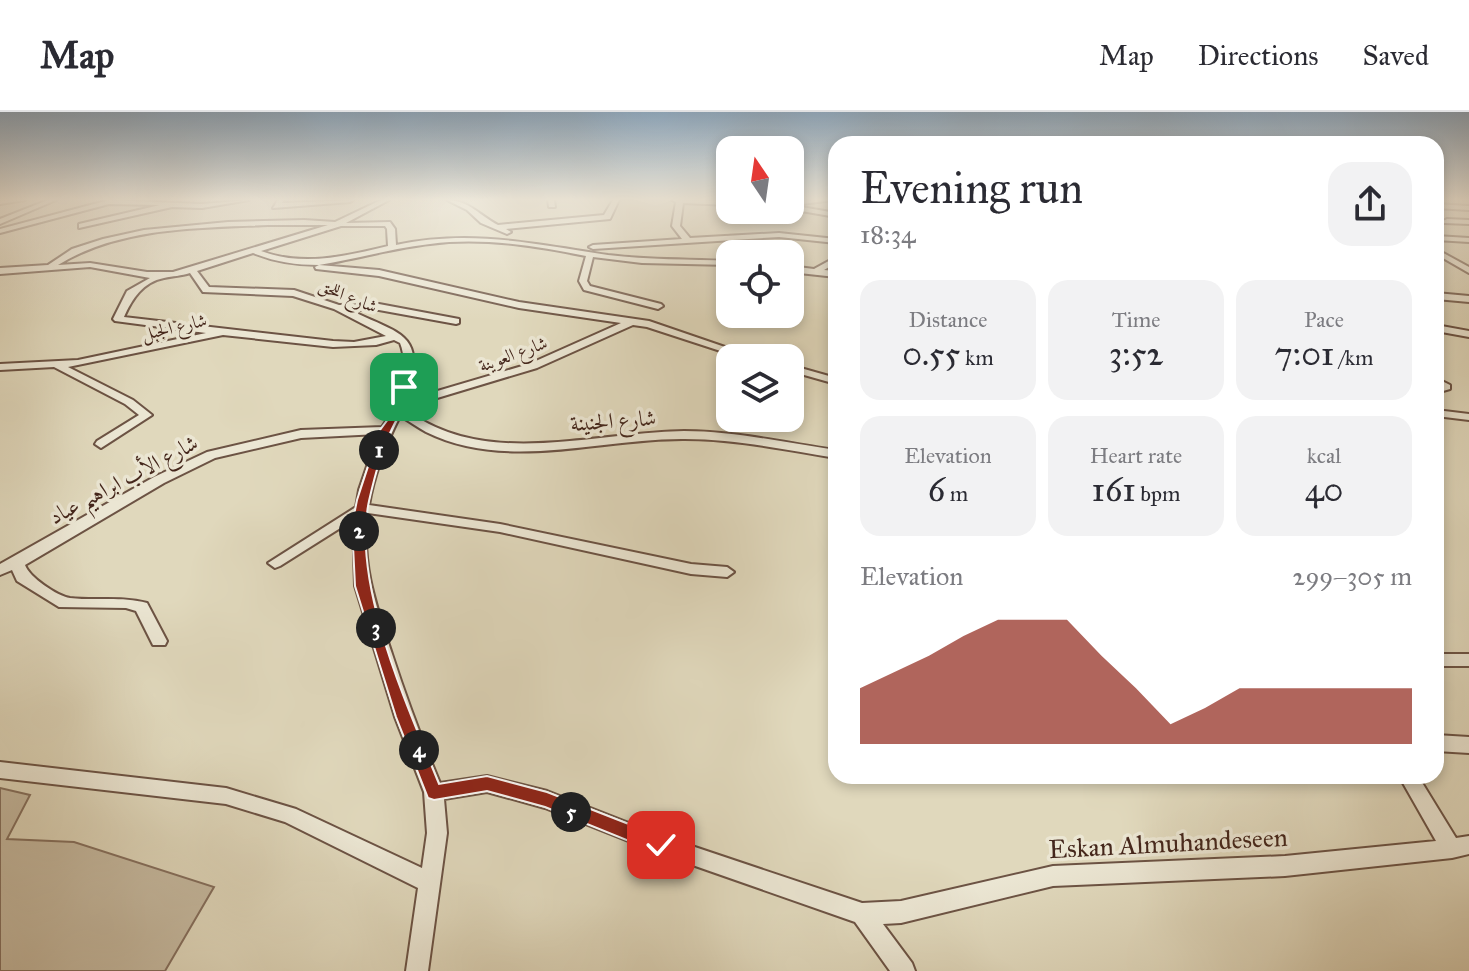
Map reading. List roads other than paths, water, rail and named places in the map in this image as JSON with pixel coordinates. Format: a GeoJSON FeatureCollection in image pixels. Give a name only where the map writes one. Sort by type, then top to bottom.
{"type":"FeatureCollection","features":[{"type":"Feature","properties":{"kind":"street"},"geometry":{"type":"LineString","coordinates":[[51,266],[82,248],[110,240]]}},
{"type":"Feature","properties":{"kind":"street"},"geometry":{"type":"LineString","coordinates":[[0,271],[51,266],[102,266],[159,276],[192,270],[285,240]]}},
{"type":"Feature","properties":{"kind":"street"},"geometry":{"type":"LineString","coordinates":[[392,240],[392,247]]}},
{"type":"Feature","properties":{"kind":"street"},"geometry":{"type":"LineString","coordinates":[[312,264],[441,240]]}},
{"type":"Feature","properties":{"kind":"street"},"geometry":{"type":"LineString","coordinates":[[444,240],[571,248],[702,240]]}},
{"type":"Feature","properties":{"kind":"street"},"geometry":{"type":"LineString","coordinates":[[519,240],[523,243]]}},
{"type":"Feature","properties":{"kind":"street"},"geometry":{"type":"LineString","coordinates":[[571,248],[590,254],[716,262]]}},
{"type":"Feature","properties":{"kind":"street"},"geometry":{"type":"LineString","coordinates":[[253,250],[282,261],[402,277],[519,305],[662,327],[716,346]]}},
{"type":"Feature","properties":{"kind":"street"},"geometry":{"type":"LineString","coordinates":[[590,254],[583,281],[587,288],[658,306]]}},
{"type":"Feature","properties":{"kind":"street"},"geometry":{"type":"LineString","coordinates":[[1444,256],[1469,270]]}},
{"type":"Feature","properties":{"kind":"street"},"geometry":{"type":"LineString","coordinates":[[819,272],[828,265]]}},
{"type":"Feature","properties":{"kind":"street","name":"شارع اللحق"},"geometry":{"type":"LineString","coordinates":[[192,270],[206,290],[283,291],[337,307],[396,336],[408,346],[409,355],[400,408],[385,430]]}},
{"type":"Feature","properties":{"kind":"street"},"geometry":{"type":"LineString","coordinates":[[804,270],[828,273]]}},
{"type":"Feature","properties":{"kind":"street","name":"شارع الجبل"},"geometry":{"type":"LineString","coordinates":[[159,276],[130,293],[118,319],[223,332]]}},
{"type":"Feature","properties":{"kind":"street"},"geometry":{"type":"LineString","coordinates":[[1444,297],[1469,299]]}},
{"type":"Feature","properties":{"kind":"street"},"geometry":{"type":"LineString","coordinates":[[337,307],[379,307],[456,321]]}},
{"type":"Feature","properties":{"kind":"street","name":"شارع العوينة"},"geometry":{"type":"LineString","coordinates":[[400,408],[533,366],[631,322]]}},
{"type":"Feature","properties":{"kind":"street"},"geometry":{"type":"LineString","coordinates":[[1444,329],[1469,334]]}},
{"type":"Feature","properties":{"kind":"street"},"geometry":{"type":"LineString","coordinates":[[223,332],[340,344],[376,343],[396,336]]}},
{"type":"Feature","properties":{"kind":"street","name":"شارع الجبل"},"geometry":{"type":"LineString","coordinates":[[0,367],[57,365],[112,357],[223,332]]}},
{"type":"Feature","properties":{"kind":"street"},"geometry":{"type":"LineString","coordinates":[[57,365],[129,402],[146,415],[101,444]]}},
{"type":"Feature","properties":{"kind":"street"},"geometry":{"type":"LineString","coordinates":[[804,372],[828,379]]}},
{"type":"Feature","properties":{"kind":"street","name":"شارع الجنينة"},"geometry":{"type":"LineString","coordinates":[[400,408],[434,433],[485,445],[683,435],[828,453]]}},
{"type":"Feature","properties":{"kind":"street"},"geometry":{"type":"LineString","coordinates":[[1444,414],[1469,417]]}},
{"type":"Feature","properties":{"kind":"street"},"geometry":{"type":"LineString","coordinates":[[385,430],[361,509],[361,573],[367,608],[404,717],[434,792],[437,833],[417,971]]}},
{"type":"Feature","properties":{"kind":"street","name":"شارع الأب ابراهيم عياد"},"geometry":{"type":"LineString","coordinates":[[0,570],[159,480],[211,455],[301,434],[385,430]]}},
{"type":"Feature","properties":{"kind":"street"},"geometry":{"type":"LineString","coordinates":[[275,563],[315,535],[361,509],[463,521],[650,562],[727,572]]}},
{"type":"Feature","properties":{"kind":"street"},"geometry":{"type":"LineString","coordinates":[[17,563],[22,577],[64,603],[126,603],[142,607],[148,612],[159,641]]}},
{"type":"Feature","properties":{"kind":"street"},"geometry":{"type":"LineString","coordinates":[[1444,660],[1469,660]]}},
{"type":"Feature","properties":{"kind":"street"},"geometry":{"type":"LineString","coordinates":[[1444,743],[1469,745]]}},
{"type":"Feature","properties":{"kind":"street"},"geometry":{"type":"LineString","coordinates":[[0,770],[226,796],[289,815],[430,883]]}},
{"type":"Feature","properties":{"kind":"street","name":"Eskan Almuhandeseen"},"geometry":{"type":"LineString","coordinates":[[434,792],[487,784],[547,800],[661,845],[862,914],[901,912],[1053,876],[1285,866],[1461,847]]}},
{"type":"Feature","properties":{"kind":"street"},"geometry":{"type":"LineString","coordinates":[[1414,784],[1461,847]]}},
{"type":"Feature","properties":{"kind":"street"},"geometry":{"type":"LineString","coordinates":[[862,914],[904,971]]}}]}
